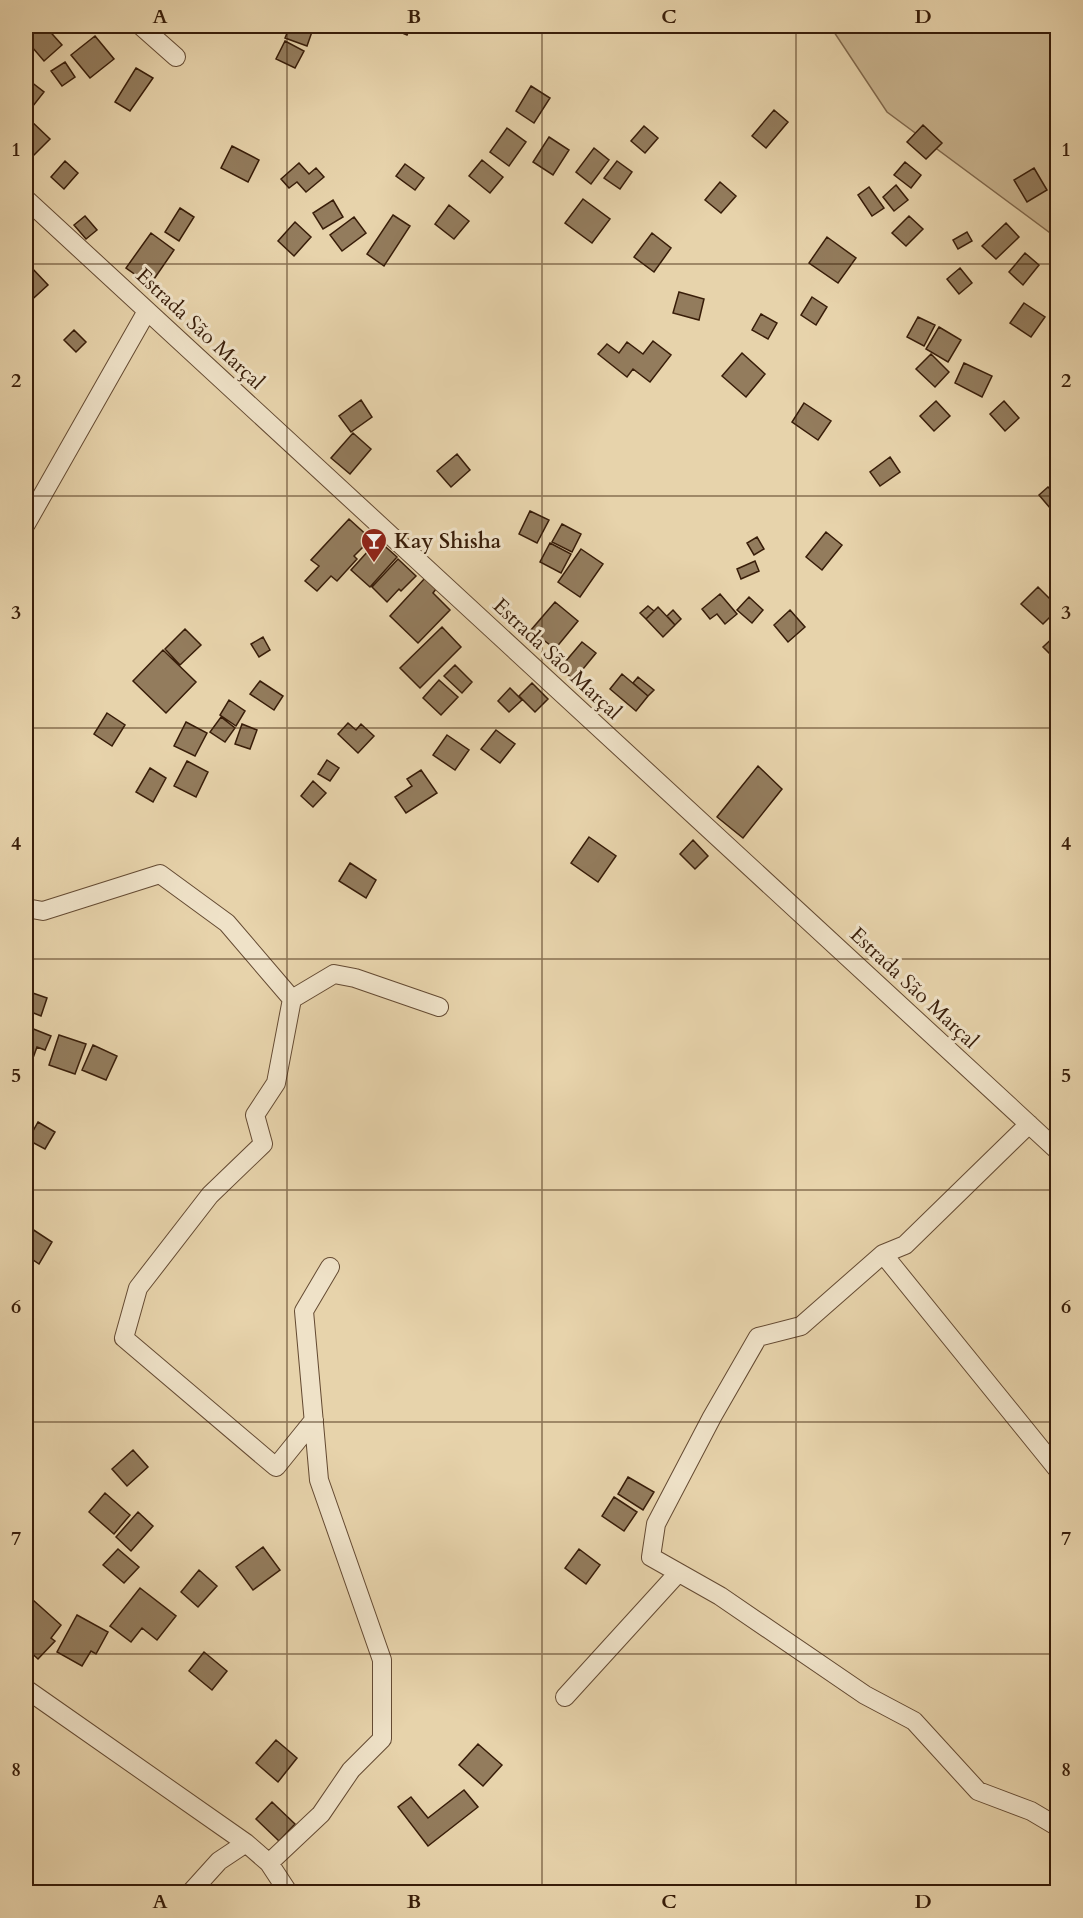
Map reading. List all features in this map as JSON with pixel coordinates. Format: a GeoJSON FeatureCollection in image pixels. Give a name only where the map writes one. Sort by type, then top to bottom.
{"type":"FeatureCollection","features":[{"type":"Feature","properties":{"kind":"street"},"geometry":{"type":"LineString","coordinates":[[141,26],[176,57]]}},
{"type":"Feature","properties":{"kind":"street","name":"Estrada São Marçal"},"geometry":{"type":"LineString","coordinates":[[26,199],[1058,1151]]}},
{"type":"Feature","properties":{"kind":"street"},"geometry":{"type":"LineString","coordinates":[[26,524],[147,311]]}},
{"type":"Feature","properties":{"kind":"street"},"geometry":{"type":"LineString","coordinates":[[26,908],[43,911],[160,874],[228,923],[292,999]]}},
{"type":"Feature","properties":{"kind":"street"},"geometry":{"type":"LineString","coordinates":[[314,1420],[276,1467],[124,1338],[138,1288],[210,1195],[263,1144],[255,1115],[276,1083],[292,999],[334,974],[355,978],[439,1007]]}},
{"type":"Feature","properties":{"kind":"street"},"geometry":{"type":"LineString","coordinates":[[1029,1124],[905,1245],[883,1254],[801,1326],[758,1337],[712,1417],[656,1524],[651,1557],[720,1596],[865,1695],[914,1721],[978,1791],[1031,1811],[1058,1827]]}},
{"type":"Feature","properties":{"kind":"street"},"geometry":{"type":"LineString","coordinates":[[883,1254],[1058,1470]]}},
{"type":"Feature","properties":{"kind":"street"},"geometry":{"type":"LineString","coordinates":[[269,1863],[321,1814],[351,1770],[382,1739],[382,1660],[319,1480],[304,1311],[330,1267]]}},
{"type":"Feature","properties":{"kind":"street"},"geometry":{"type":"LineString","coordinates":[[565,1697],[678,1573]]}},
{"type":"Feature","properties":{"kind":"street"},"geometry":{"type":"LineString","coordinates":[[26,1689],[246,1843],[269,1863],[288,1893]]}},
{"type":"Feature","properties":{"kind":"street"},"geometry":{"type":"LineString","coordinates":[[191,1893],[219,1860],[246,1843]]}},
{"type":"Feature","properties":{"kind":"shaded area"},"geometry":{"type":"Polygon","coordinates":[[[830,26],[1057,26],[1057,238],[887,112],[830,26]]]}},
{"type":"Feature","properties":{"kind":"building"},"geometry":{"type":"Polygon","coordinates":[[[26,26],[45,26],[62,45],[44,61],[26,40],[26,26]]]}},
{"type":"Feature","properties":{"kind":"building"},"geometry":{"type":"Polygon","coordinates":[[[290,26],[314,26],[307,46],[285,38],[290,26]]]}},
{"type":"Feature","properties":{"kind":"building"},"geometry":{"type":"Polygon","coordinates":[[[389,26],[411,26],[407,35],[389,26]]]}},
{"type":"Feature","properties":{"kind":"building"},"geometry":{"type":"Polygon","coordinates":[[[95,36],[114,59],[90,78],[71,55],[95,36]]]}},
{"type":"Feature","properties":{"kind":"building"},"geometry":{"type":"Polygon","coordinates":[[[285,41],[304,51],[295,68],[276,59],[285,41]]]}},
{"type":"Feature","properties":{"kind":"building"},"geometry":{"type":"Polygon","coordinates":[[[65,62],[75,77],[62,86],[51,71],[65,62]]]}},
{"type":"Feature","properties":{"kind":"building"},"geometry":{"type":"Polygon","coordinates":[[[136,68],[153,78],[130,111],[115,102],[136,68]]]}},
{"type":"Feature","properties":{"kind":"building"},"geometry":{"type":"Polygon","coordinates":[[[26,78],[44,92],[29,111],[26,109],[26,78]]]}},
{"type":"Feature","properties":{"kind":"building"},"geometry":{"type":"Polygon","coordinates":[[[531,86],[550,98],[534,123],[516,111],[531,86]]]}},
{"type":"Feature","properties":{"kind":"building"},"geometry":{"type":"Polygon","coordinates":[[[774,110],[788,122],[766,148],[752,136],[774,110]]]}},
{"type":"Feature","properties":{"kind":"building"},"geometry":{"type":"Polygon","coordinates":[[[29,119],[50,139],[33,156],[26,149],[26,122],[29,119]]]}},
{"type":"Feature","properties":{"kind":"building"},"geometry":{"type":"Polygon","coordinates":[[[923,125],[942,143],[926,159],[907,142],[923,125]]]}},
{"type":"Feature","properties":{"kind":"building"},"geometry":{"type":"Polygon","coordinates":[[[644,126],[658,138],[645,153],[631,141],[644,126]]]}},
{"type":"Feature","properties":{"kind":"building"},"geometry":{"type":"Polygon","coordinates":[[[507,128],[526,142],[509,166],[490,152],[507,128]]]}},
{"type":"Feature","properties":{"kind":"building"},"geometry":{"type":"Polygon","coordinates":[[[549,137],[569,150],[553,175],[533,162],[549,137]]]}},
{"type":"Feature","properties":{"kind":"building"},"geometry":{"type":"Polygon","coordinates":[[[232,146],[259,160],[248,182],[221,168],[232,146]]]}},
{"type":"Feature","properties":{"kind":"building"},"geometry":{"type":"Polygon","coordinates":[[[594,148],[609,160],[591,184],[576,172],[594,148]]]}},
{"type":"Feature","properties":{"kind":"building"},"geometry":{"type":"Polygon","coordinates":[[[482,160],[503,177],[490,193],[469,176],[482,160]]]}},
{"type":"Feature","properties":{"kind":"building"},"geometry":{"type":"Polygon","coordinates":[[[65,161],[78,173],[64,189],[51,177],[65,161]]]}},
{"type":"Feature","properties":{"kind":"building"},"geometry":{"type":"Polygon","coordinates":[[[617,161],[632,172],[620,189],[604,178],[617,161]]]}},
{"type":"Feature","properties":{"kind":"building"},"geometry":{"type":"Polygon","coordinates":[[[905,162],[921,175],[911,188],[894,175],[905,162]]]}},
{"type":"Feature","properties":{"kind":"building"},"geometry":{"type":"Polygon","coordinates":[[[299,163],[309,174],[316,168],[324,177],[306,192],[297,182],[289,188],[281,179],[299,163]]]}},
{"type":"Feature","properties":{"kind":"building"},"geometry":{"type":"Polygon","coordinates":[[[405,164],[424,178],[415,190],[396,176],[405,164]]]}},
{"type":"Feature","properties":{"kind":"building"},"geometry":{"type":"Polygon","coordinates":[[[1034,168],[1047,190],[1027,202],[1014,180],[1034,168]]]}},
{"type":"Feature","properties":{"kind":"building"},"geometry":{"type":"Polygon","coordinates":[[[720,182],[736,196],[721,213],[705,200],[720,182]]]}},
{"type":"Feature","properties":{"kind":"building"},"geometry":{"type":"Polygon","coordinates":[[[896,185],[908,200],[894,211],[883,197],[896,185]]]}},
{"type":"Feature","properties":{"kind":"building"},"geometry":{"type":"Polygon","coordinates":[[[869,187],[884,208],[872,216],[858,195],[869,187]]]}},
{"type":"Feature","properties":{"kind":"building"},"geometry":{"type":"Polygon","coordinates":[[[583,199],[610,219],[592,243],[565,223],[583,199]]]}},
{"type":"Feature","properties":{"kind":"building"},"geometry":{"type":"Polygon","coordinates":[[[333,200],[343,217],[323,229],[313,213],[333,200]]]}},
{"type":"Feature","properties":{"kind":"building"},"geometry":{"type":"Polygon","coordinates":[[[449,205],[469,221],[454,239],[435,224],[449,205]]]}},
{"type":"Feature","properties":{"kind":"building"},"geometry":{"type":"Polygon","coordinates":[[[180,208],[194,217],[179,241],[165,232],[180,208]]]}},
{"type":"Feature","properties":{"kind":"building"},"geometry":{"type":"Polygon","coordinates":[[[393,215],[410,226],[384,266],[367,254],[393,215]]]}},
{"type":"Feature","properties":{"kind":"building"},"geometry":{"type":"Polygon","coordinates":[[[85,216],[97,230],[86,239],[74,225],[85,216]]]}},
{"type":"Feature","properties":{"kind":"building"},"geometry":{"type":"Polygon","coordinates":[[[909,216],[923,229],[906,246],[892,233],[909,216]]]}},
{"type":"Feature","properties":{"kind":"building"},"geometry":{"type":"Polygon","coordinates":[[[354,217],[366,233],[342,251],[330,235],[354,217]]]}},
{"type":"Feature","properties":{"kind":"building"},"geometry":{"type":"Polygon","coordinates":[[[295,222],[311,237],[294,256],[278,241],[295,222]]]}},
{"type":"Feature","properties":{"kind":"building"},"geometry":{"type":"Polygon","coordinates":[[[1006,223],[1019,237],[996,259],[982,246],[1006,223]]]}},
{"type":"Feature","properties":{"kind":"building"},"geometry":{"type":"Polygon","coordinates":[[[967,232],[972,241],[958,249],[953,240],[967,232]]]}},
{"type":"Feature","properties":{"kind":"building"},"geometry":{"type":"Polygon","coordinates":[[[151,233],[174,250],[150,285],[126,268],[151,233]]]}},
{"type":"Feature","properties":{"kind":"building"},"geometry":{"type":"Polygon","coordinates":[[[652,233],[671,248],[654,272],[634,257],[652,233]]]}},
{"type":"Feature","properties":{"kind":"building"},"geometry":{"type":"Polygon","coordinates":[[[827,237],[856,258],[838,283],[809,263],[827,237]]]}},
{"type":"Feature","properties":{"kind":"building"},"geometry":{"type":"Polygon","coordinates":[[[1025,253],[1039,265],[1023,285],[1009,272],[1025,253]]]}},
{"type":"Feature","properties":{"kind":"building"},"geometry":{"type":"Polygon","coordinates":[[[31,267],[48,285],[26,305],[26,273],[31,267]]]}},
{"type":"Feature","properties":{"kind":"building"},"geometry":{"type":"Polygon","coordinates":[[[960,268],[972,283],[959,294],[947,279],[960,268]]]}},
{"type":"Feature","properties":{"kind":"building"},"geometry":{"type":"Polygon","coordinates":[[[679,292],[704,299],[699,320],[673,313],[679,292]]]}},
{"type":"Feature","properties":{"kind":"building"},"geometry":{"type":"Polygon","coordinates":[[[812,297],[827,307],[816,325],[801,315],[812,297]]]}},
{"type":"Feature","properties":{"kind":"building"},"geometry":{"type":"Polygon","coordinates":[[[1024,303],[1045,317],[1031,337],[1010,323],[1024,303]]]}},
{"type":"Feature","properties":{"kind":"building"},"geometry":{"type":"Polygon","coordinates":[[[761,314],[777,323],[768,339],[752,330],[761,314]]]}},
{"type":"Feature","properties":{"kind":"building"},"geometry":{"type":"Polygon","coordinates":[[[918,317],[935,325],[924,346],[907,337],[918,317]]]}},
{"type":"Feature","properties":{"kind":"building"},"geometry":{"type":"Polygon","coordinates":[[[939,327],[961,340],[948,362],[926,349],[939,327]]]}},
{"type":"Feature","properties":{"kind":"building"},"geometry":{"type":"Polygon","coordinates":[[[74,330],[86,342],[76,352],[64,340],[74,330]]]}},
{"type":"Feature","properties":{"kind":"building"},"geometry":{"type":"Polygon","coordinates":[[[653,341],[671,355],[650,382],[633,369],[627,377],[598,354],[607,344],[619,353],[627,342],[643,354],[653,341]]]}},
{"type":"Feature","properties":{"kind":"building"},"geometry":{"type":"Polygon","coordinates":[[[742,353],[765,374],[746,397],[722,376],[742,353]]]}},
{"type":"Feature","properties":{"kind":"building"},"geometry":{"type":"Polygon","coordinates":[[[931,354],[949,372],[935,387],[916,369],[931,354]]]}},
{"type":"Feature","properties":{"kind":"building"},"geometry":{"type":"Polygon","coordinates":[[[964,363],[992,376],[982,397],[955,383],[964,363]]]}},
{"type":"Feature","properties":{"kind":"building"},"geometry":{"type":"Polygon","coordinates":[[[361,400],[372,417],[351,432],[339,416],[361,400]]]}},
{"type":"Feature","properties":{"kind":"building"},"geometry":{"type":"Polygon","coordinates":[[[936,401],[950,416],[934,431],[920,416],[936,401]]]}},
{"type":"Feature","properties":{"kind":"building"},"geometry":{"type":"Polygon","coordinates":[[[1004,401],[1019,418],[1005,431],[990,414],[1004,401]]]}},
{"type":"Feature","properties":{"kind":"building"},"geometry":{"type":"Polygon","coordinates":[[[804,403],[831,421],[818,440],[792,422],[804,403]]]}},
{"type":"Feature","properties":{"kind":"building"},"geometry":{"type":"Polygon","coordinates":[[[353,433],[371,449],[350,474],[331,458],[353,433]]]}},
{"type":"Feature","properties":{"kind":"building"},"geometry":{"type":"Polygon","coordinates":[[[457,454],[470,470],[451,487],[437,471],[457,454]]]}},
{"type":"Feature","properties":{"kind":"building"},"geometry":{"type":"Polygon","coordinates":[[[890,457],[900,472],[880,486],[870,472],[890,457]]]}},
{"type":"Feature","properties":{"kind":"building"},"geometry":{"type":"Polygon","coordinates":[[[1048,487],[1058,497],[1056,515],[1039,495],[1048,487]]]}},
{"type":"Feature","properties":{"kind":"building"},"geometry":{"type":"Polygon","coordinates":[[[530,511],[549,520],[537,543],[519,534],[530,511]]]}},
{"type":"Feature","properties":{"kind":"building"},"geometry":{"type":"Polygon","coordinates":[[[349,519],[371,539],[354,556],[357,559],[337,581],[331,576],[317,591],[305,581],[319,566],[311,560],[349,519]]]}},
{"type":"Feature","properties":{"kind":"building"},"geometry":{"type":"Polygon","coordinates":[[[562,524],[581,534],[572,552],[552,542],[562,524]]]}},
{"type":"Feature","properties":{"kind":"building"},"geometry":{"type":"Polygon","coordinates":[[[826,532],[842,545],[822,570],[806,557],[826,532]]]}},
{"type":"Feature","properties":{"kind":"building"},"geometry":{"type":"Polygon","coordinates":[[[757,537],[764,549],[754,555],[747,543],[757,537]]]}},
{"type":"Feature","properties":{"kind":"building","name":"Kay Shisha"},"geometry":{"type":"Polygon","coordinates":[[[378,540],[397,557],[370,587],[351,570],[378,540]]]}},
{"type":"Feature","properties":{"kind":"building"},"geometry":{"type":"Polygon","coordinates":[[[550,543],[571,554],[561,573],[540,562],[550,543]]]}},
{"type":"Feature","properties":{"kind":"building"},"geometry":{"type":"Polygon","coordinates":[[[581,549],[603,564],[580,597],[558,582],[581,549]]]}},
{"type":"Feature","properties":{"kind":"building"},"geometry":{"type":"Polygon","coordinates":[[[398,559],[416,576],[387,602],[372,587],[398,559]]]}},
{"type":"Feature","properties":{"kind":"building"},"geometry":{"type":"Polygon","coordinates":[[[755,561],[759,571],[741,579],[737,569],[755,561]]]}},
{"type":"Feature","properties":{"kind":"building"},"geometry":{"type":"Polygon","coordinates":[[[1058,567],[1058,582],[1050,573],[1058,567]]]}},
{"type":"Feature","properties":{"kind":"building"},"geometry":{"type":"Polygon","coordinates":[[[425,578],[436,589],[433,593],[450,610],[418,643],[390,616],[425,578]]]}},
{"type":"Feature","properties":{"kind":"building"},"geometry":{"type":"Polygon","coordinates":[[[1038,587],[1058,607],[1043,624],[1021,604],[1038,587]]]}},
{"type":"Feature","properties":{"kind":"building"},"geometry":{"type":"Polygon","coordinates":[[[720,594],[737,614],[725,624],[717,614],[710,619],[702,609],[720,594]]]}},
{"type":"Feature","properties":{"kind":"building"},"geometry":{"type":"Polygon","coordinates":[[[749,597],[763,610],[752,623],[737,610],[749,597]]]}},
{"type":"Feature","properties":{"kind":"building"},"geometry":{"type":"Polygon","coordinates":[[[555,602],[578,621],[555,649],[531,630],[555,602]]]}},
{"type":"Feature","properties":{"kind":"building"},"geometry":{"type":"Polygon","coordinates":[[[648,606],[654,611],[646,619],[640,613],[648,606]]]}},
{"type":"Feature","properties":{"kind":"building"},"geometry":{"type":"Polygon","coordinates":[[[658,607],[675,625],[663,637],[646,619],[658,607]]]}},
{"type":"Feature","properties":{"kind":"building"},"geometry":{"type":"Polygon","coordinates":[[[673,610],[681,619],[675,625],[667,616],[673,610]]]}},
{"type":"Feature","properties":{"kind":"building"},"geometry":{"type":"Polygon","coordinates":[[[790,610],[805,627],[788,642],[774,625],[790,610]]]}},
{"type":"Feature","properties":{"kind":"building"},"geometry":{"type":"Polygon","coordinates":[[[442,627],[461,647],[420,688],[400,668],[442,627]]]}},
{"type":"Feature","properties":{"kind":"building"},"geometry":{"type":"Polygon","coordinates":[[[185,629],[201,645],[180,665],[165,649],[185,629]]]}},
{"type":"Feature","properties":{"kind":"building"},"geometry":{"type":"Polygon","coordinates":[[[1058,633],[1058,661],[1057,661],[1043,647],[1058,633]]]}},
{"type":"Feature","properties":{"kind":"building"},"geometry":{"type":"Polygon","coordinates":[[[263,637],[270,650],[259,657],[251,644],[263,637]]]}},
{"type":"Feature","properties":{"kind":"building"},"geometry":{"type":"Polygon","coordinates":[[[582,642],[596,653],[574,680],[560,668],[582,642]]]}},
{"type":"Feature","properties":{"kind":"building"},"geometry":{"type":"Polygon","coordinates":[[[163,650],[196,682],[166,713],[133,681],[163,650]]]}},
{"type":"Feature","properties":{"kind":"building"},"geometry":{"type":"Polygon","coordinates":[[[455,665],[472,682],[462,693],[444,676],[455,665]]]}},
{"type":"Feature","properties":{"kind":"building"},"geometry":{"type":"Polygon","coordinates":[[[622,674],[648,696],[636,711],[610,689],[622,674]]]}},
{"type":"Feature","properties":{"kind":"building"},"geometry":{"type":"Polygon","coordinates":[[[638,677],[654,690],[648,696],[633,683],[638,677]]]}},
{"type":"Feature","properties":{"kind":"building"},"geometry":{"type":"Polygon","coordinates":[[[439,680],[458,697],[441,715],[423,698],[439,680]]]}},
{"type":"Feature","properties":{"kind":"building"},"geometry":{"type":"Polygon","coordinates":[[[260,681],[283,696],[274,710],[250,694],[260,681]]]}},
{"type":"Feature","properties":{"kind":"building"},"geometry":{"type":"Polygon","coordinates":[[[532,683],[548,699],[535,712],[519,696],[532,683]]]}},
{"type":"Feature","properties":{"kind":"building"},"geometry":{"type":"Polygon","coordinates":[[[510,688],[522,700],[509,712],[498,701],[510,688]]]}},
{"type":"Feature","properties":{"kind":"building"},"geometry":{"type":"Polygon","coordinates":[[[229,700],[245,711],[236,726],[220,715],[229,700]]]}},
{"type":"Feature","properties":{"kind":"building"},"geometry":{"type":"Polygon","coordinates":[[[107,713],[125,725],[112,746],[94,734],[107,713]]]}},
{"type":"Feature","properties":{"kind":"building"},"geometry":{"type":"Polygon","coordinates":[[[221,717],[235,728],[225,742],[210,732],[221,717]]]}},
{"type":"Feature","properties":{"kind":"building"},"geometry":{"type":"Polygon","coordinates":[[[186,722],[207,733],[195,756],[174,746],[186,722]]]}},
{"type":"Feature","properties":{"kind":"building"},"geometry":{"type":"Polygon","coordinates":[[[348,723],[356,730],[361,724],[374,736],[358,753],[338,734],[348,723]]]}},
{"type":"Feature","properties":{"kind":"building"},"geometry":{"type":"Polygon","coordinates":[[[242,724],[257,730],[250,749],[235,744],[242,724]]]}},
{"type":"Feature","properties":{"kind":"building"},"geometry":{"type":"Polygon","coordinates":[[[496,730],[515,744],[500,763],[481,749],[496,730]]]}},
{"type":"Feature","properties":{"kind":"building"},"geometry":{"type":"Polygon","coordinates":[[[447,735],[469,750],[455,770],[433,755],[447,735]]]}},
{"type":"Feature","properties":{"kind":"building"},"geometry":{"type":"Polygon","coordinates":[[[327,760],[339,768],[330,781],[318,774],[327,760]]]}},
{"type":"Feature","properties":{"kind":"building"},"geometry":{"type":"Polygon","coordinates":[[[187,761],[208,772],[196,797],[174,786],[187,761]]]}},
{"type":"Feature","properties":{"kind":"building"},"geometry":{"type":"Polygon","coordinates":[[[758,766],[782,789],[743,838],[717,817],[758,766]]]}},
{"type":"Feature","properties":{"kind":"building"},"geometry":{"type":"Polygon","coordinates":[[[150,768],[166,778],[153,802],[136,792],[150,768]]]}},
{"type":"Feature","properties":{"kind":"building"},"geometry":{"type":"Polygon","coordinates":[[[421,770],[437,793],[406,813],[395,797],[412,786],[407,779],[421,770]]]}},
{"type":"Feature","properties":{"kind":"building"},"geometry":{"type":"Polygon","coordinates":[[[313,781],[326,793],[313,807],[301,796],[313,781]]]}},
{"type":"Feature","properties":{"kind":"building"},"geometry":{"type":"Polygon","coordinates":[[[589,837],[616,856],[598,882],[571,863],[589,837]]]}},
{"type":"Feature","properties":{"kind":"building"},"geometry":{"type":"Polygon","coordinates":[[[693,840],[708,856],[695,869],[680,854],[693,840]]]}},
{"type":"Feature","properties":{"kind":"building"},"geometry":{"type":"Polygon","coordinates":[[[350,863],[376,880],[366,898],[339,881],[350,863]]]}},
{"type":"Feature","properties":{"kind":"building"},"geometry":{"type":"Polygon","coordinates":[[[27,991],[47,998],[41,1016],[26,1010],[27,991]]]}},
{"type":"Feature","properties":{"kind":"building"},"geometry":{"type":"Polygon","coordinates":[[[26,1026],[51,1036],[45,1050],[37,1047],[33,1058],[26,1055],[26,1026]]]}},
{"type":"Feature","properties":{"kind":"building"},"geometry":{"type":"Polygon","coordinates":[[[59,1035],[86,1044],[75,1074],[49,1065],[59,1035]]]}},
{"type":"Feature","properties":{"kind":"building"},"geometry":{"type":"Polygon","coordinates":[[[93,1045],[117,1056],[106,1080],[82,1070],[93,1045]]]}},
{"type":"Feature","properties":{"kind":"building"},"geometry":{"type":"Polygon","coordinates":[[[38,1122],[55,1132],[45,1149],[28,1140],[38,1122]]]}},
{"type":"Feature","properties":{"kind":"building"},"geometry":{"type":"Polygon","coordinates":[[[26,1225],[52,1242],[39,1264],[26,1255],[26,1225]]]}},
{"type":"Feature","properties":{"kind":"building"},"geometry":{"type":"Polygon","coordinates":[[[133,1450],[148,1467],[127,1486],[112,1469],[133,1450]]]}},
{"type":"Feature","properties":{"kind":"building"},"geometry":{"type":"Polygon","coordinates":[[[628,1477],[654,1492],[643,1510],[618,1494],[628,1477]]]}},
{"type":"Feature","properties":{"kind":"building"},"geometry":{"type":"Polygon","coordinates":[[[105,1493],[130,1515],[114,1534],[89,1512],[105,1493]]]}},
{"type":"Feature","properties":{"kind":"building"},"geometry":{"type":"Polygon","coordinates":[[[614,1497],[637,1512],[624,1531],[602,1516],[614,1497]]]}},
{"type":"Feature","properties":{"kind":"building"},"geometry":{"type":"Polygon","coordinates":[[[138,1512],[153,1526],[131,1551],[116,1537],[138,1512]]]}},
{"type":"Feature","properties":{"kind":"building"},"geometry":{"type":"Polygon","coordinates":[[[263,1547],[280,1570],[253,1590],[236,1567],[263,1547]]]}},
{"type":"Feature","properties":{"kind":"building"},"geometry":{"type":"Polygon","coordinates":[[[118,1549],[139,1567],[124,1583],[103,1565],[118,1549]]]}},
{"type":"Feature","properties":{"kind":"building"},"geometry":{"type":"Polygon","coordinates":[[[579,1549],[600,1565],[586,1584],[565,1568],[579,1549]]]}},
{"type":"Feature","properties":{"kind":"building"},"geometry":{"type":"Polygon","coordinates":[[[199,1570],[217,1586],[198,1607],[181,1592],[199,1570]]]}},
{"type":"Feature","properties":{"kind":"building"},"geometry":{"type":"Polygon","coordinates":[[[140,1588],[176,1616],[157,1640],[142,1628],[131,1642],[110,1626],[140,1588]]]}},
{"type":"Feature","properties":{"kind":"building"},"geometry":{"type":"Polygon","coordinates":[[[33,1600],[61,1625],[51,1638],[55,1641],[38,1659],[26,1648],[26,1608],[33,1600]]]}},
{"type":"Feature","properties":{"kind":"building"},"geometry":{"type":"Polygon","coordinates":[[[77,1615],[108,1632],[96,1654],[91,1651],[82,1666],[57,1652],[77,1615]]]}},
{"type":"Feature","properties":{"kind":"building"},"geometry":{"type":"Polygon","coordinates":[[[204,1652],[227,1671],[212,1690],[189,1671],[204,1652]]]}},
{"type":"Feature","properties":{"kind":"building"},"geometry":{"type":"Polygon","coordinates":[[[276,1740],[297,1758],[278,1782],[256,1763],[276,1740]]]}},
{"type":"Feature","properties":{"kind":"building"},"geometry":{"type":"Polygon","coordinates":[[[478,1744],[502,1765],[483,1786],[459,1765],[478,1744]]]}},
{"type":"Feature","properties":{"kind":"building"},"geometry":{"type":"Polygon","coordinates":[[[464,1790],[478,1807],[428,1846],[398,1807],[411,1797],[428,1818],[464,1790]]]}},
{"type":"Feature","properties":{"kind":"building"},"geometry":{"type":"Polygon","coordinates":[[[272,1802],[295,1824],[279,1841],[256,1819],[272,1802]]]}},
{"type":"Feature","properties":{"kind":"place","name":"Kay Shisha"},"geometry":{"type":"Point","coordinates":[374,564]}}]}
